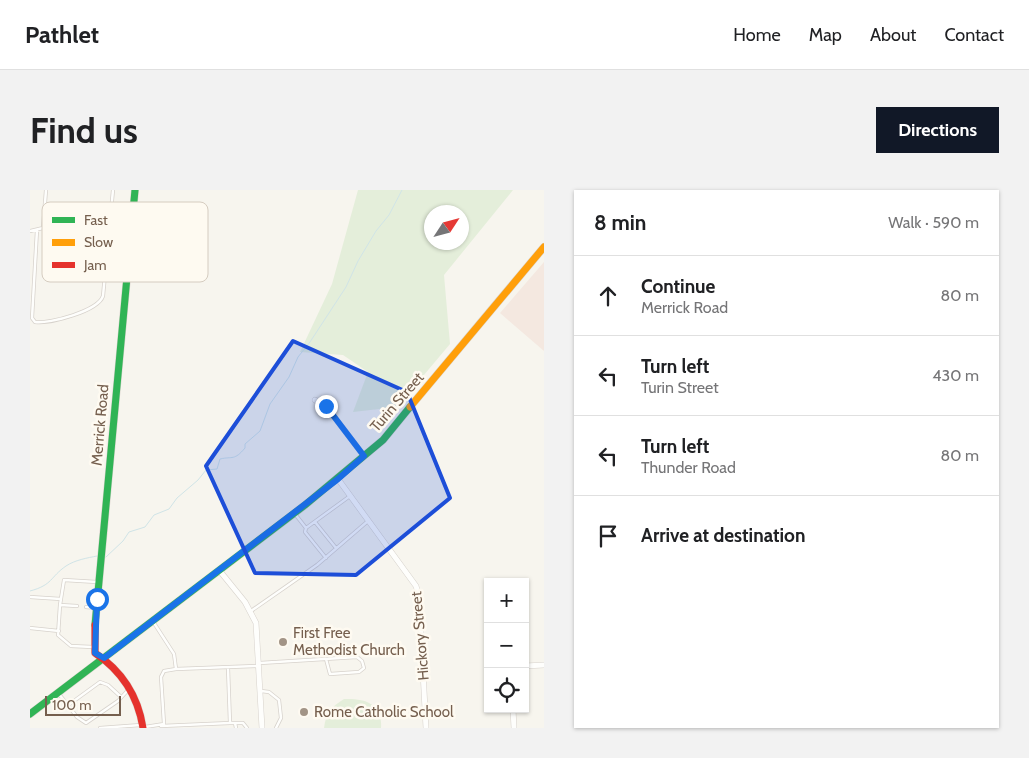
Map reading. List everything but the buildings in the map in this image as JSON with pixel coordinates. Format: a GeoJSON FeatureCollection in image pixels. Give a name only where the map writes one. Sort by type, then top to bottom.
{"type":"FeatureCollection","features":[{"type":"Feature","properties":{"kind":"main road","name":"Turin Street"},"geometry":{"type":"LineString","coordinates":[[30,714],[294,513],[364,456],[399,423],[544,246]]}},
{"type":"Feature","properties":{"kind":"main road","name":"Merrick Road"},"geometry":{"type":"LineString","coordinates":[[94,647],[126,282]]}},
{"type":"Feature","properties":{"kind":"main road"},"geometry":{"type":"LineString","coordinates":[[94,647],[95,653],[112,664],[130,688],[138,703],[143,727]]}},
{"type":"Feature","properties":{"kind":"street"},"geometry":{"type":"LineString","coordinates":[[315,400],[326,406],[364,456]]}},
{"type":"Feature","properties":{"kind":"street","name":"Hickory Street"},"geometry":{"type":"LineString","coordinates":[[338,479],[412,578],[419,596],[426,728]]}},
{"type":"Feature","properties":{"kind":"street"},"geometry":{"type":"LineString","coordinates":[[219,570],[250,611],[258,634],[262,728]]}},
{"type":"Feature","properties":{"kind":"street"},"geometry":{"type":"LineString","coordinates":[[529,666],[544,665]]}},
{"type":"Feature","properties":{"kind":"street"},"geometry":{"type":"LineString","coordinates":[[513,713],[514,728]]}},
{"type":"Feature","properties":{"kind":"lane"},"geometry":{"type":"LineString","coordinates":[[30,231],[42,228]]}},
{"type":"Feature","properties":{"kind":"lane"},"geometry":{"type":"LineString","coordinates":[[37,230],[32,312],[35,322],[54,322],[94,306],[102,299],[104,282]]}},
{"type":"Feature","properties":{"kind":"lane"},"geometry":{"type":"LineString","coordinates":[[306,528],[350,496]]}},
{"type":"Feature","properties":{"kind":"lane"},"geometry":{"type":"LineString","coordinates":[[294,513],[326,558]]}},
{"type":"Feature","properties":{"kind":"lane"},"geometry":{"type":"LineString","coordinates":[[250,611],[326,558],[369,520]]}},
{"type":"Feature","properties":{"kind":"lane"},"geometry":{"type":"LineString","coordinates":[[315,522],[336,548]]}},
{"type":"Feature","properties":{"kind":"lane"},"geometry":{"type":"LineString","coordinates":[[58,633],[64,580],[99,582]]}},
{"type":"Feature","properties":{"kind":"lane"},"geometry":{"type":"LineString","coordinates":[[30,597],[61,599]]}},
{"type":"Feature","properties":{"kind":"lane"},"geometry":{"type":"LineString","coordinates":[[60,605],[78,606]]}},
{"type":"Feature","properties":{"kind":"lane"},"geometry":{"type":"LineString","coordinates":[[86,607],[97,608]]}},
{"type":"Feature","properties":{"kind":"lane"},"geometry":{"type":"LineString","coordinates":[[154,620],[158,631],[174,654],[176,669]]}},
{"type":"Feature","properties":{"kind":"lane"},"geometry":{"type":"LineString","coordinates":[[144,627],[158,631]]}},
{"type":"Feature","properties":{"kind":"lane"},"geometry":{"type":"LineString","coordinates":[[30,628],[58,633],[71,646],[94,647]]}},
{"type":"Feature","properties":{"kind":"lane"},"geometry":{"type":"LineString","coordinates":[[162,726],[164,724],[161,677],[164,671],[228,668],[326,659],[357,657],[362,661],[364,668],[359,672],[330,674],[326,659]]}},
{"type":"Feature","properties":{"kind":"lane"},"geometry":{"type":"LineString","coordinates":[[228,668],[230,722]]}},
{"type":"Feature","properties":{"kind":"lane"},"geometry":{"type":"LineString","coordinates":[[67,706],[100,682],[108,685],[120,696]]}},
{"type":"Feature","properties":{"kind":"lane"},"geometry":{"type":"LineString","coordinates":[[58,693],[83,724],[86,724],[118,701],[120,696],[130,688]]}},
{"type":"Feature","properties":{"kind":"lane"},"geometry":{"type":"LineString","coordinates":[[261,691],[269,692],[279,700],[281,718],[276,728]]}},
{"type":"Feature","properties":{"kind":"lane"},"geometry":{"type":"LineString","coordinates":[[100,728],[230,722],[245,724],[247,728]]}},
{"type":"Feature","properties":{"kind":"lane"},"geometry":{"type":"LineString","coordinates":[[236,723],[236,728]]}},
{"type":"Feature","properties":{"kind":"highlighted area"},"geometry":{"type":"Polygon","coordinates":[[[293,341],[407,392],[450,498],[356,575],[255,573],[206,466],[293,341]]]}},
{"type":"Feature","properties":{"kind":"shaded area"},"geometry":{"type":"Polygon","coordinates":[[[544,262],[544,351],[500,313],[544,262]]]}},
{"type":"Feature","properties":{"kind":"green space"},"geometry":{"type":"Polygon","coordinates":[[[358,190],[513,190],[469,244],[469,205],[424,205],[424,250],[464,250],[444,275],[450,344],[397,407],[353,412],[368,372],[343,355],[300,352],[332,284],[358,190]]]}},
{"type":"Feature","properties":{"kind":"green space"},"geometry":{"type":"Polygon","coordinates":[[[344,699],[365,701],[371,704],[379,713],[381,728],[324,728],[330,711],[344,699]]]}},
{"type":"Feature","properties":{"kind":"waterway"},"geometry":{"type":"LineString","coordinates":[[106,557],[123,541],[129,532],[145,527],[154,515],[169,509],[177,498],[198,480],[206,470],[217,469],[220,459],[238,455],[245,448],[245,444],[260,431],[270,404],[289,377],[298,357],[346,287],[358,261],[376,231],[389,215],[402,190]]}},
{"type":"Feature","properties":{"kind":"waterway"},"geometry":{"type":"LineString","coordinates":[[30,591],[43,586],[70,564],[97,556]]}},
{"type":"Feature","properties":{"kind":"traffic: fast"},"geometry":{"type":"LineString","coordinates":[[134,202],[135,190]]}},
{"type":"Feature","properties":{"kind":"traffic: fast"},"geometry":{"type":"LineString","coordinates":[[95,625],[127,282]]}},
{"type":"Feature","properties":{"kind":"traffic: fast"},"geometry":{"type":"LineString","coordinates":[[30,714],[305,505],[383,440],[410,407]]}},
{"type":"Feature","properties":{"kind":"traffic: slow"},"geometry":{"type":"LineString","coordinates":[[410,407],[544,247]]}},
{"type":"Feature","properties":{"kind":"traffic: jam"},"geometry":{"type":"LineString","coordinates":[[95,625],[95,653],[105,660],[127,685],[137,705],[143,728]]}},
{"type":"Feature","properties":{"kind":"place","name":"First Free Methodist Church"},"geometry":{"type":"Point","coordinates":[283,642]}},
{"type":"Feature","properties":{"kind":"place","name":"Rome Catholic School"},"geometry":{"type":"Point","coordinates":[304,712]}},
{"type":"Feature","properties":{"kind":"route"},"geometry":{"type":"LineString","coordinates":[[97,599],[95,653],[104,658],[338,479],[364,456],[326,406]]}}]}
